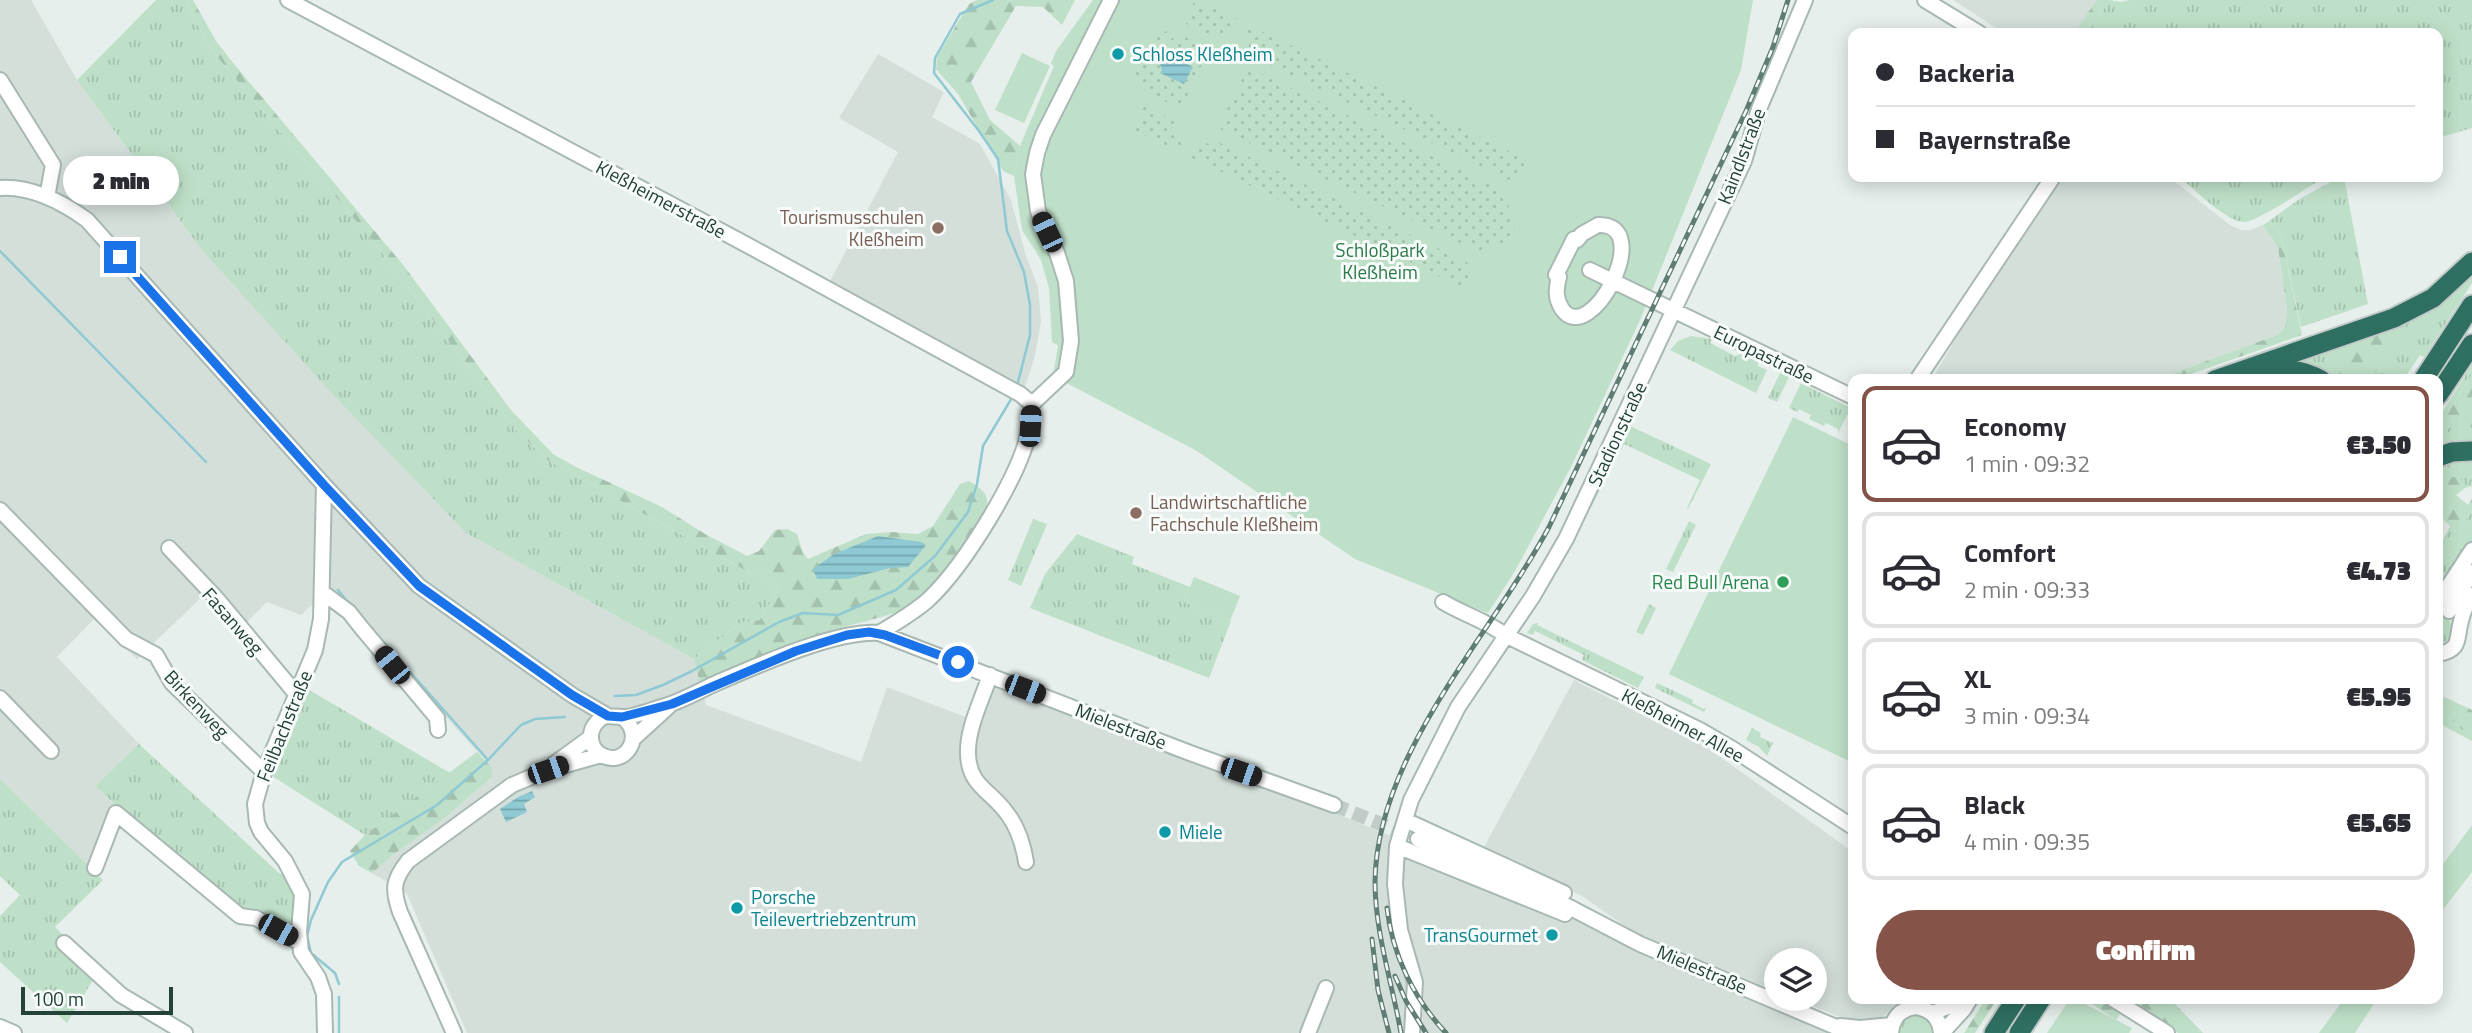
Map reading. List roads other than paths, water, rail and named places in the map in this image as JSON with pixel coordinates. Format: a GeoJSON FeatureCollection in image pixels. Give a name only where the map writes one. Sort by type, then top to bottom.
{"type":"FeatureCollection","features":[{"type":"Feature","properties":{"kind":"highway"},"geometry":{"type":"LineString","coordinates":[[2232,374],[2394,318],[2433,298],[2472,262]]}},
{"type":"Feature","properties":{"kind":"highway"},"geometry":{"type":"LineString","coordinates":[[2427,374],[2472,305]]}},
{"type":"Feature","properties":{"kind":"highway"},"geometry":{"type":"LineString","coordinates":[[2443,388],[2472,344]]}},
{"type":"Feature","properties":{"kind":"highway"},"geometry":{"type":"LineString","coordinates":[[2264,374],[2286,370],[2310,374]]}},
{"type":"Feature","properties":{"kind":"highway"},"geometry":{"type":"LineString","coordinates":[[2443,455],[2472,451]]}},
{"type":"Feature","properties":{"kind":"highway"},"geometry":{"type":"LineString","coordinates":[[1994,1033],[2013,1004]]}},
{"type":"Feature","properties":{"kind":"highway"},"geometry":{"type":"LineString","coordinates":[[2019,1033],[2038,1004]]}},
{"type":"Feature","properties":{"kind":"street","name":"Kleßheimerstraße"},"geometry":{"type":"LineString","coordinates":[[288,0],[749,246],[1020,394],[1032,404]]}},
{"type":"Feature","properties":{"kind":"street"},"geometry":{"type":"LineString","coordinates":[[879,633],[911,614],[930,598],[966,553],[1007,488],[1030,426],[1032,404],[1066,372],[1071,341],[1066,281],[1038,211],[1033,174],[1043,135],[1111,0]]}},
{"type":"Feature","properties":{"kind":"street","name":"Kaindlstraße"},"geometry":{"type":"LineString","coordinates":[[1675,310],[1744,161],[1759,109],[1805,0]]}},
{"type":"Feature","properties":{"kind":"street"},"geometry":{"type":"LineString","coordinates":[[1925,0],[1971,28]]}},
{"type":"Feature","properties":{"kind":"street"},"geometry":{"type":"LineString","coordinates":[[0,80],[53,165],[47,197]]}},
{"type":"Feature","properties":{"kind":"street"},"geometry":{"type":"LineString","coordinates":[[1926,372],[2050,182]]}},
{"type":"Feature","properties":{"kind":"street"},"geometry":{"type":"LineString","coordinates":[[0,188],[22,190],[47,197],[87,220],[324,485],[419,586],[572,695],[604,723],[631,726],[634,738]]}},
{"type":"Feature","properties":{"kind":"street"},"geometry":{"type":"LineString","coordinates":[[1598,225],[1615,230],[1621,240],[1622,256],[1612,281],[1598,307],[1581,317],[1565,313],[1558,301],[1556,293],[1559,277],[1556,275],[1574,239],[1577,240],[1598,225]]}},
{"type":"Feature","properties":{"kind":"street"},"geometry":{"type":"LineString","coordinates":[[1590,270],[1675,310]]}},
{"type":"Feature","properties":{"kind":"street","name":"Europastraße"},"geometry":{"type":"LineString","coordinates":[[1675,310],[1848,395]]}},
{"type":"Feature","properties":{"kind":"street","name":"Stadionstraße"},"geometry":{"type":"LineString","coordinates":[[1412,1033],[1415,982],[1396,909],[1395,884],[1397,846],[1405,820],[1422,774],[1458,707],[1541,584],[1566,539],[1675,310]]}},
{"type":"Feature","properties":{"kind":"street","name":"Feilbachstraße"},"geometry":{"type":"LineString","coordinates":[[324,485],[321,620],[315,650],[264,772],[255,804],[261,832],[285,861],[302,894],[301,952],[318,978],[324,995],[325,1033]]}},
{"type":"Feature","properties":{"kind":"street","name":"Birkenweg"},"geometry":{"type":"LineString","coordinates":[[0,510],[126,639],[156,655],[172,683],[264,772]]}},
{"type":"Feature","properties":{"kind":"street","name":"Fasanweg"},"geometry":{"type":"LineString","coordinates":[[169,548],[217,599],[297,695]]}},
{"type":"Feature","properties":{"kind":"street"},"geometry":{"type":"LineString","coordinates":[[2443,605],[2472,550]]}},
{"type":"Feature","properties":{"kind":"street"},"geometry":{"type":"LineString","coordinates":[[2443,606],[2472,572]]}},
{"type":"Feature","properties":{"kind":"street"},"geometry":{"type":"LineString","coordinates":[[322,593],[349,612],[437,718],[439,730]]}},
{"type":"Feature","properties":{"kind":"street"},"geometry":{"type":"LineString","coordinates":[[2443,652],[2456,644],[2459,624],[2472,595]]}},
{"type":"Feature","properties":{"kind":"street","name":"Kleßheimer Allee"},"geometry":{"type":"LineString","coordinates":[[1443,602],[1458,611],[1489,622],[1506,635],[1700,730],[1848,824]]}},
{"type":"Feature","properties":{"kind":"street"},"geometry":{"type":"LineString","coordinates":[[2443,608],[2459,624]]}},
{"type":"Feature","properties":{"kind":"street","name":"Mielestraße"},"geometry":{"type":"LineString","coordinates":[[604,723],[672,704],[796,651],[847,635],[879,633],[1189,753],[1334,805]]}},
{"type":"Feature","properties":{"kind":"street"},"geometry":{"type":"LineString","coordinates":[[990,675],[969,737],[971,772],[978,785],[1005,809],[1022,841],[1026,862]]}},
{"type":"Feature","properties":{"kind":"street"},"geometry":{"type":"LineString","coordinates":[[0,698],[51,751]]}},
{"type":"Feature","properties":{"kind":"street","name":"Mielestraße"},"geometry":{"type":"LineString","coordinates":[[601,755],[622,755],[628,751],[634,738],[672,704]]}},
{"type":"Feature","properties":{"kind":"street"},"geometry":{"type":"LineString","coordinates":[[454,1033],[400,912],[394,895],[397,876],[408,861],[499,793],[526,778],[601,755],[592,744],[604,723]]}},
{"type":"Feature","properties":{"kind":"street"},"geometry":{"type":"LineString","coordinates":[[548,770],[604,723]]}},
{"type":"Feature","properties":{"kind":"street"},"geometry":{"type":"LineString","coordinates":[[95,868],[116,813],[240,916],[257,918],[300,943]]}},
{"type":"Feature","properties":{"kind":"street","name":"Mielestraße"},"geometry":{"type":"LineString","coordinates":[[1405,820],[1567,895],[1609,928]]}},
{"type":"Feature","properties":{"kind":"street","name":"Mielestraße"},"geometry":{"type":"LineString","coordinates":[[1418,839],[1548,896],[1640,944],[1850,1033]]}},
{"type":"Feature","properties":{"kind":"street","name":"Mielestraße"},"geometry":{"type":"LineString","coordinates":[[1397,846],[1584,921],[1609,928]]}},
{"type":"Feature","properties":{"kind":"street"},"geometry":{"type":"LineString","coordinates":[[64,943],[121,995],[184,1033]]}},
{"type":"Feature","properties":{"kind":"street"},"geometry":{"type":"LineString","coordinates":[[1308,1033],[1326,988]]}},
{"type":"Feature","properties":{"kind":"street"},"geometry":{"type":"LineString","coordinates":[[1933,1013],[1956,1004]]}},
{"type":"Feature","properties":{"kind":"street"},"geometry":{"type":"LineString","coordinates":[[1941,1033],[1966,1004]]}},
{"type":"Feature","properties":{"kind":"street"},"geometry":{"type":"LineString","coordinates":[[2121,1004],[2166,1033]]}},
{"type":"Feature","properties":{"kind":"street"},"geometry":{"type":"LineString","coordinates":[[1891,1029],[1898,1014],[1909,1008],[1922,1007],[1933,1013],[1941,1033]]}},
{"type":"Feature","properties":{"kind":"street"},"geometry":{"type":"LineString","coordinates":[[1,1022],[14,1033]]}},
{"type":"Feature","properties":{"kind":"street","name":"Mielestraße"},"geometry":{"type":"LineString","coordinates":[[1835,1025],[1891,1029]]}},
{"type":"Feature","properties":{"kind":"water"},"geometry":{"type":"Polygon","coordinates":[[[1169,55],[1193,67],[1184,84],[1160,73],[1162,70],[1159,61],[1167,59],[1169,55]]]}},
{"type":"Feature","properties":{"kind":"water"},"geometry":{"type":"Polygon","coordinates":[[[878,536],[926,545],[908,567],[890,568],[848,579],[817,579],[813,569],[834,554],[878,536]]]}},
{"type":"Feature","properties":{"kind":"water"},"geometry":{"type":"Polygon","coordinates":[[[532,791],[535,797],[524,804],[527,812],[506,822],[500,809],[532,791]]]}},
{"type":"Feature","properties":{"kind":"waterway"},"geometry":{"type":"LineString","coordinates":[[993,0],[960,14],[935,58],[934,73],[998,159],[1007,231],[1024,272],[1030,305],[1030,335],[1017,386]]}},
{"type":"Feature","properties":{"kind":"waterway"},"geometry":{"type":"LineString","coordinates":[[0,251],[206,462]]}},
{"type":"Feature","properties":{"kind":"waterway"},"geometry":{"type":"LineString","coordinates":[[615,696],[636,695],[663,685],[779,622],[803,613],[838,615],[896,590],[935,556],[968,512],[977,484],[983,446],[1013,396]]}},
{"type":"Feature","properties":{"kind":"waterway"},"geometry":{"type":"LineString","coordinates":[[338,590],[351,606]]}},
{"type":"Feature","properties":{"kind":"waterway"},"geometry":{"type":"LineString","coordinates":[[365,621],[488,760]]}},
{"type":"Feature","properties":{"kind":"waterway"},"geometry":{"type":"LineString","coordinates":[[339,984],[335,973],[311,953],[307,936],[328,882],[342,862],[437,805],[488,760],[521,725],[535,719],[565,717]]}},
{"type":"Feature","properties":{"kind":"waterway"},"geometry":{"type":"LineString","coordinates":[[339,997],[339,1033]]}},
{"type":"Feature","properties":{"kind":"tunnel"},"geometry":{"type":"LineString","coordinates":[[1334,805],[1418,839]]}},
{"type":"Feature","properties":{"kind":"railway"},"geometry":{"type":"LineString","coordinates":[[1401,1033],[1381,938],[1375,881],[1381,834],[1395,787],[1416,741],[1441,697],[1549,527],[1746,111],[1773,47],[1788,0]]}},
{"type":"Feature","properties":{"kind":"railway"},"geometry":{"type":"LineString","coordinates":[[1387,908],[1394,942],[1406,975],[1424,1006],[1446,1033]]}},
{"type":"Feature","properties":{"kind":"railway"},"geometry":{"type":"LineString","coordinates":[[1372,939],[1378,990],[1389,1033]]}},
{"type":"Feature","properties":{"kind":"railway"},"geometry":{"type":"LineString","coordinates":[[1395,976],[1406,1001],[1426,1033]]}},
{"type":"Feature","properties":{"kind":"place","name":"Schloss Kleßheim"},"geometry":{"type":"Point","coordinates":[1118,54]}},
{"type":"Feature","properties":{"kind":"place","name":"Tourismusschulen Kleßheim"},"geometry":{"type":"Point","coordinates":[938,228]}},
{"type":"Feature","properties":{"kind":"place","name":"Landwirtschaftliche Fachschule Kleßheim"},"geometry":{"type":"Point","coordinates":[1136,513]}},
{"type":"Feature","properties":{"kind":"place","name":"Red Bull Arena"},"geometry":{"type":"Point","coordinates":[1783,582]}},
{"type":"Feature","properties":{"kind":"place","name":"Miele"},"geometry":{"type":"Point","coordinates":[1165,832]}},
{"type":"Feature","properties":{"kind":"place","name":"Porsche Teilevertriebzentrum"},"geometry":{"type":"Point","coordinates":[737,908]}},
{"type":"Feature","properties":{"kind":"place","name":"TransGourmet"},"geometry":{"type":"Point","coordinates":[1552,935]}},
{"type":"Feature","properties":{"kind":"park label","name":"Schloßpark Kleßheim"},"geometry":{"type":"Point","coordinates":[1380,261]}}]}
